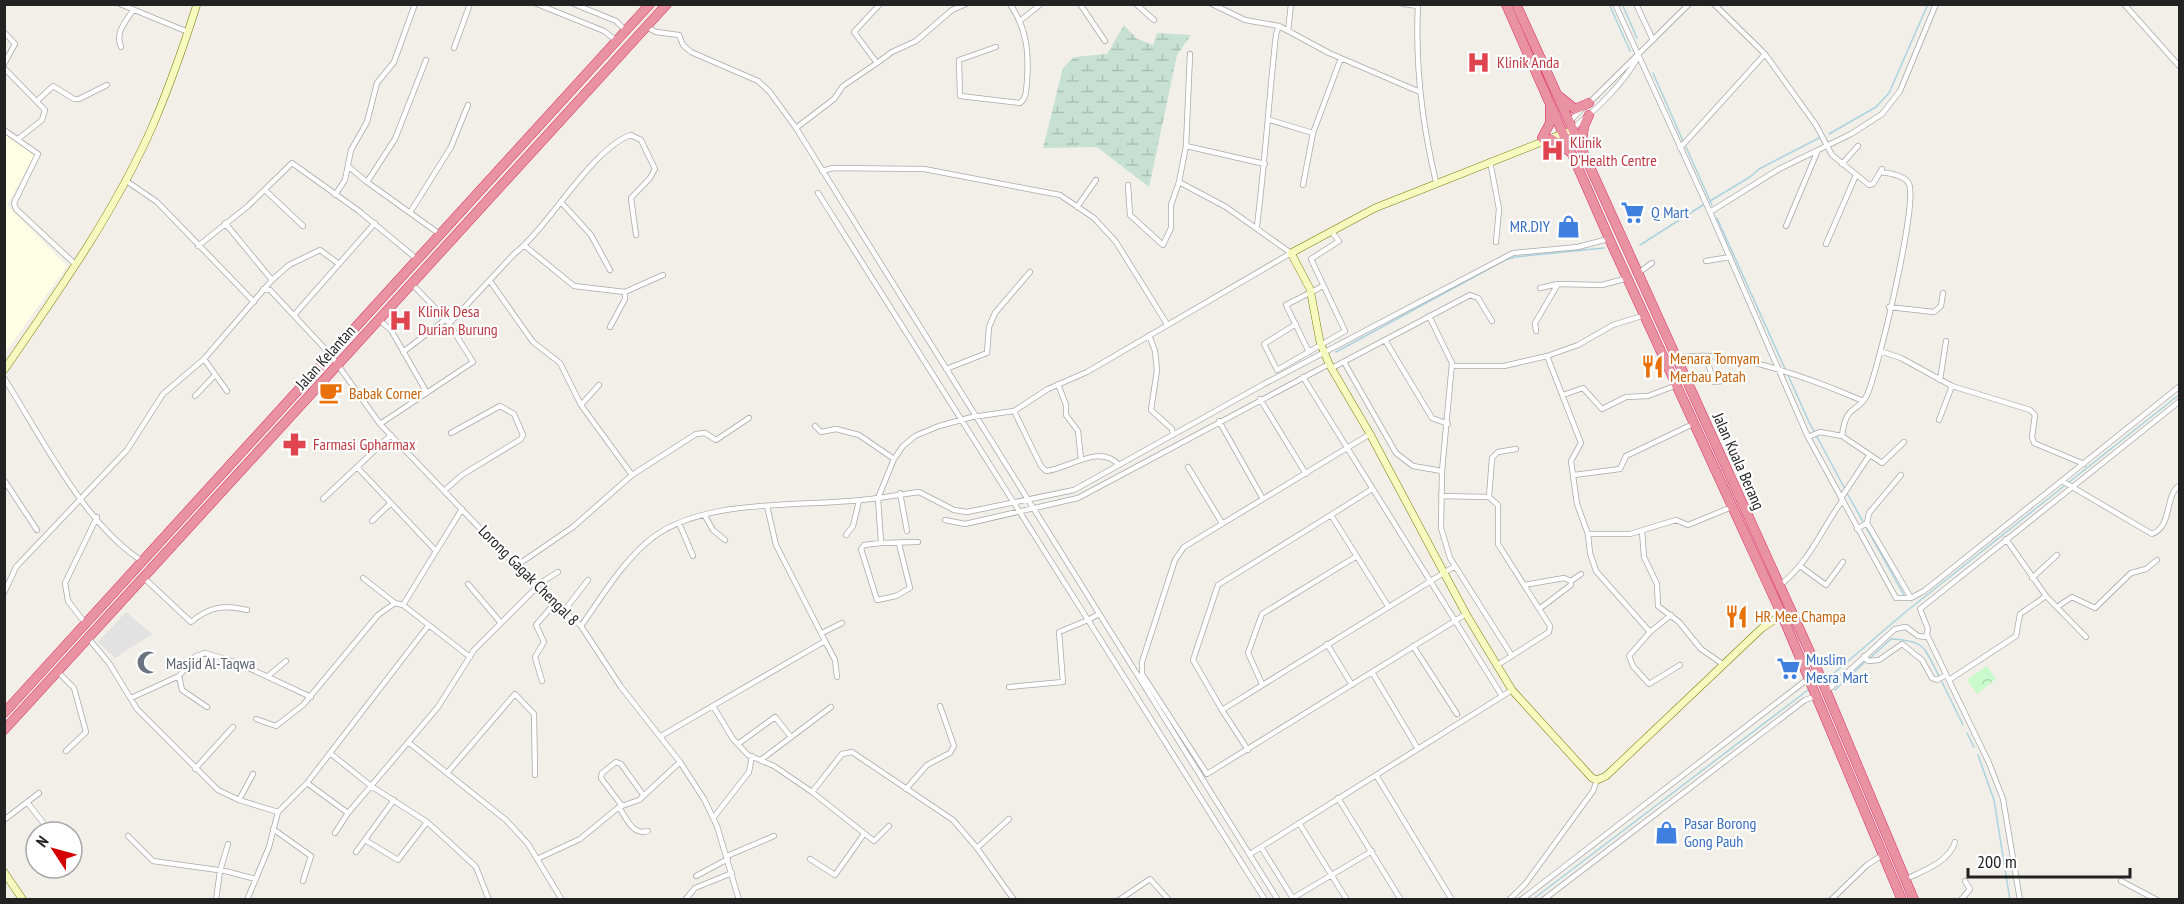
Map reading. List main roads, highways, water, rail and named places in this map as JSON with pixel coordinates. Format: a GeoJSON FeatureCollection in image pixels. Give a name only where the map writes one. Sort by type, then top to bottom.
{"type":"FeatureCollection","features":[{"type":"Feature","properties":{"kind":"highway","name":"Jalan Kelantan"},"geometry":{"type":"LineString","coordinates":[[4,713],[87,620],[287,405],[330,354],[618,42],[650,4]]}},
{"type":"Feature","properties":{"kind":"highway","name":"Jalan Kelantan"},"geometry":{"type":"LineString","coordinates":[[4,732],[667,4]]}},
{"type":"Feature","properties":{"kind":"highway","name":"Jalan Kuala Berang"},"geometry":{"type":"LineString","coordinates":[[1506,4],[1549,101],[1581,150],[1632,276],[1645,315],[1694,423],[1736,508],[1779,586],[1827,690],[1914,900]]}},
{"type":"Feature","properties":{"kind":"highway","name":"Jalan Kuala Berang"},"geometry":{"type":"LineString","coordinates":[[1516,4],[1557,93],[1575,161],[1610,239],[1677,359],[1736,508],[1902,900]]}},
{"type":"Feature","properties":{"kind":"highway"},"geometry":{"type":"LineString","coordinates":[[1557,93],[1575,109],[1589,103]]}},
{"type":"Feature","properties":{"kind":"highway"},"geometry":{"type":"LineString","coordinates":[[1549,101],[1550,123],[1543,140],[1565,148],[1575,161]]}},
{"type":"Feature","properties":{"kind":"highway"},"geometry":{"type":"LineString","coordinates":[[1581,150],[1584,126],[1590,115]]}},
{"type":"Feature","properties":{"kind":"highway"},"geometry":{"type":"LineString","coordinates":[[87,620],[106,609],[112,611]]}},
{"type":"Feature","properties":{"kind":"waterway"},"geometry":{"type":"LineString","coordinates":[[1609,4],[1630,51]]}},
{"type":"Feature","properties":{"kind":"waterway"},"geometry":{"type":"LineString","coordinates":[[1622,4],[1637,38]]}},
{"type":"Feature","properties":{"kind":"waterway"},"geometry":{"type":"LineString","coordinates":[[1829,134],[1876,107],[1889,93],[1928,4]]}},
{"type":"Feature","properties":{"kind":"waterway"},"geometry":{"type":"LineString","coordinates":[[1653,73],[1683,141]]}},
{"type":"Feature","properties":{"kind":"waterway"},"geometry":{"type":"LineString","coordinates":[[1710,201],[1759,169],[1819,138]]}},
{"type":"Feature","properties":{"kind":"waterway"},"geometry":{"type":"LineString","coordinates":[[1686,147],[1712,205]]}},
{"type":"Feature","properties":{"kind":"waterway"},"geometry":{"type":"LineString","coordinates":[[1640,245],[1703,205]]}},
{"type":"Feature","properties":{"kind":"waterway"},"geometry":{"type":"LineString","coordinates":[[1717,218],[1786,371]]}},
{"type":"Feature","properties":{"kind":"waterway"},"geometry":{"type":"LineString","coordinates":[[1336,352],[1505,260],[1604,248]]}},
{"type":"Feature","properties":{"kind":"waterway"},"geometry":{"type":"LineString","coordinates":[[1788,375],[1809,422],[1845,489]]}},
{"type":"Feature","properties":{"kind":"waterway"},"geometry":{"type":"LineString","coordinates":[[1826,680],[1903,614],[2180,394]]}},
{"type":"Feature","properties":{"kind":"waterway"},"geometry":{"type":"LineString","coordinates":[[1847,493],[1905,597]]}},
{"type":"Feature","properties":{"kind":"waterway"},"geometry":{"type":"LineString","coordinates":[[1869,659],[1891,639],[1911,641],[1922,647],[1939,676]]}},
{"type":"Feature","properties":{"kind":"waterway"},"geometry":{"type":"LineString","coordinates":[[1835,690],[1865,662]]}},
{"type":"Feature","properties":{"kind":"waterway"},"geometry":{"type":"LineString","coordinates":[[1941,680],[1963,725]]}},
{"type":"Feature","properties":{"kind":"waterway"},"geometry":{"type":"LineString","coordinates":[[1532,900],[1808,690]]}},
{"type":"Feature","properties":{"kind":"waterway"},"geometry":{"type":"LineString","coordinates":[[1967,733],[1974,747]]}},
{"type":"Feature","properties":{"kind":"waterway"},"geometry":{"type":"LineString","coordinates":[[1978,755],[1994,800],[2010,900]]}},
{"type":"Feature","properties":{"kind":"place","name":"Klinik Anda"},"geometry":{"type":"Point","coordinates":[1479,62]}},
{"type":"Feature","properties":{"kind":"place","name":"Klinik D'Health Centre"},"geometry":{"type":"Point","coordinates":[1552,151]}},
{"type":"Feature","properties":{"kind":"place","name":"Q Mart"},"geometry":{"type":"Point","coordinates":[1633,212]}},
{"type":"Feature","properties":{"kind":"place","name":"MR.DIY"},"geometry":{"type":"Point","coordinates":[1568,226]}},
{"type":"Feature","properties":{"kind":"place","name":"Klinik Desa Durian Burung"},"geometry":{"type":"Point","coordinates":[400,320]}},
{"type":"Feature","properties":{"kind":"place","name":"Menara Tomyam Merbau Patah"},"geometry":{"type":"Point","coordinates":[1652,367]}},
{"type":"Feature","properties":{"kind":"place","name":"Babak Corner"},"geometry":{"type":"Point","coordinates":[331,393]}},
{"type":"Feature","properties":{"kind":"place","name":"Farmasi Gpharmax"},"geometry":{"type":"Point","coordinates":[295,444]}},
{"type":"Feature","properties":{"kind":"place","name":"HR Mee Champa"},"geometry":{"type":"Point","coordinates":[1737,616]}},
{"type":"Feature","properties":{"kind":"place","name":"Masjid Al-Taqwa"},"geometry":{"type":"Point","coordinates":[148,663]}},
{"type":"Feature","properties":{"kind":"place","name":"Muslim Mesra Mart"},"geometry":{"type":"Point","coordinates":[1788,668]}},
{"type":"Feature","properties":{"kind":"place","name":"Pasar Borong Gong Pauh"},"geometry":{"type":"Point","coordinates":[1666,832]}}]}
